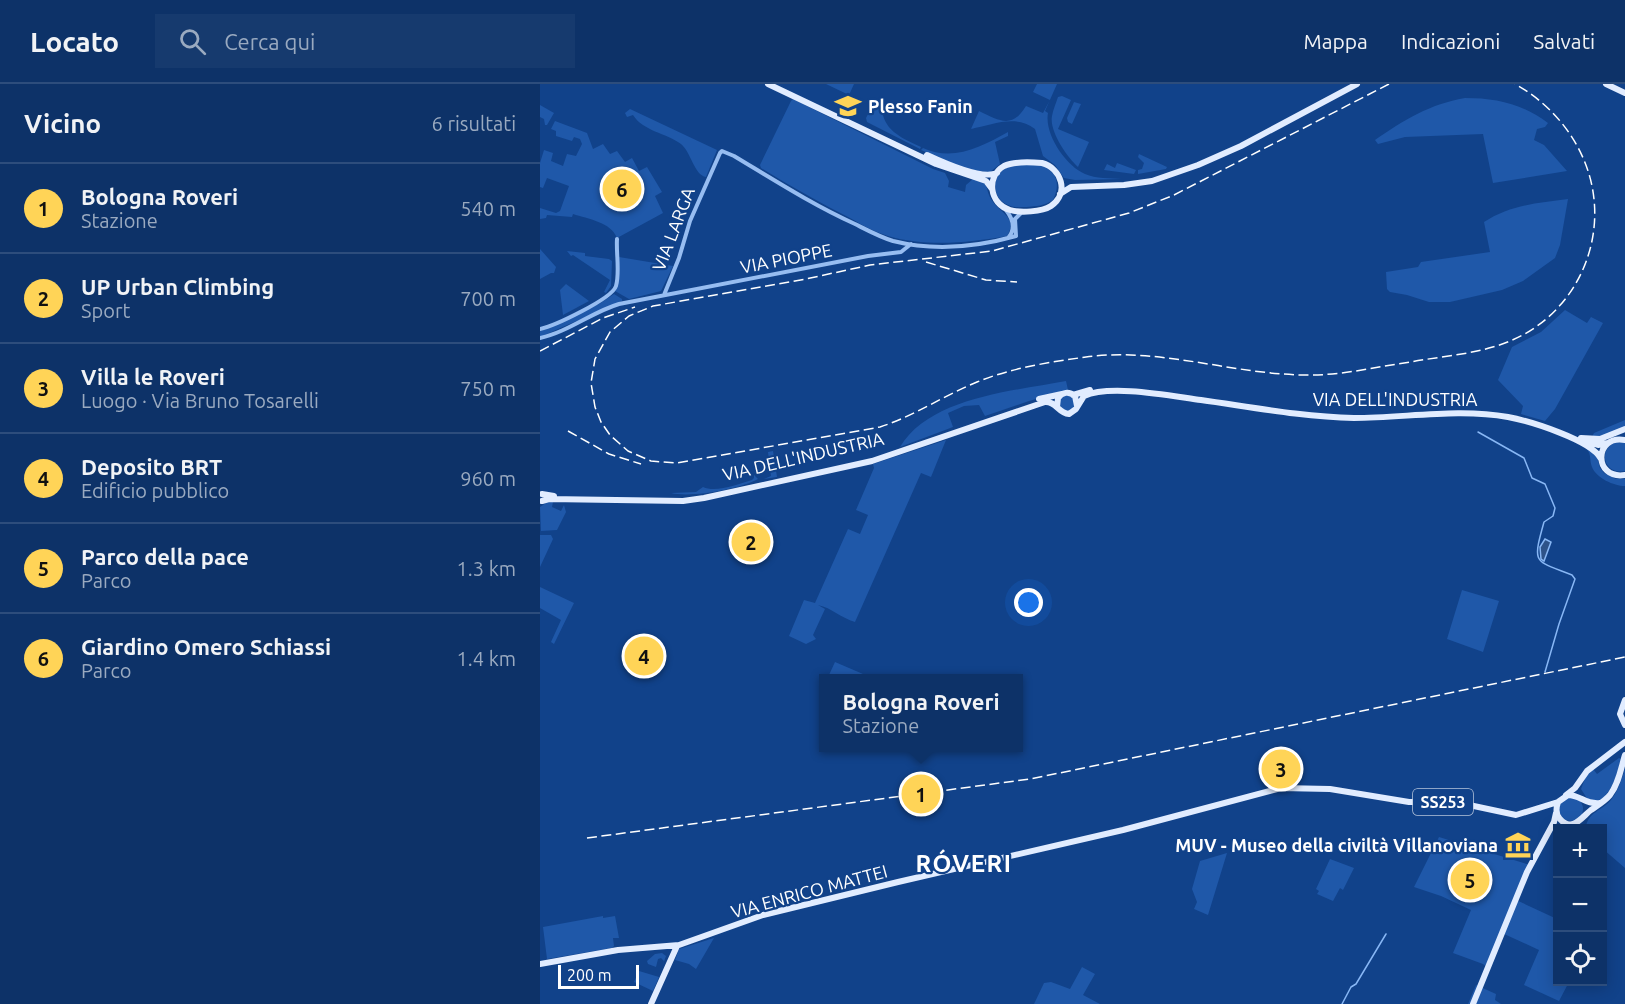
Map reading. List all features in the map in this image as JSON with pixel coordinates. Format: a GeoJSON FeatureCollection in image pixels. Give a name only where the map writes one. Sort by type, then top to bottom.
{"type":"FeatureCollection","features":[{"type":"Feature","properties":{"kind":"main road"},"geometry":{"type":"LineString","coordinates":[[768,84],[936,164],[986,181],[1003,207],[1014,211],[1050,207],[1060,194],[1071,187],[1138,184],[1158,180],[1241,146],[1357,84]]}},
{"type":"Feature","properties":{"kind":"main road"},"geometry":{"type":"LineString","coordinates":[[778,84],[936,160],[985,176],[997,173],[1009,164],[1042,163],[1072,183],[1139,180],[1185,170]]}},
{"type":"Feature","properties":{"kind":"main road"},"geometry":{"type":"LineString","coordinates":[[1606,84],[1625,93]]}},
{"type":"Feature","properties":{"kind":"main road"},"geometry":{"type":"LineString","coordinates":[[992,189],[997,173]]}},
{"type":"Feature","properties":{"kind":"main road"},"geometry":{"type":"LineString","coordinates":[[1059,176],[1062,186],[1060,194]]}},
{"type":"Feature","properties":{"kind":"main road","name":"VIA DELL'INDUSTRIA"},"geometry":{"type":"LineString","coordinates":[[1073,394],[1099,389],[1135,389],[1334,413],[1497,412],[1538,421],[1595,444],[1608,443]]}},
{"type":"Feature","properties":{"kind":"main road","name":"VIA DELL'INDUSTRIA"},"geometry":{"type":"LineString","coordinates":[[1077,407],[1080,399],[1087,394],[1132,392],[1342,417],[1497,416],[1527,421],[1591,447],[1607,471],[1616,476],[1625,475]]}},
{"type":"Feature","properties":{"kind":"main road"},"geometry":{"type":"LineString","coordinates":[[1062,394],[1073,394],[1077,407],[1071,413],[1061,412],[1057,407],[1057,401],[1062,394]]}},
{"type":"Feature","properties":{"kind":"main road","name":"VIA DELL'INDUSTRIA"},"geometry":{"type":"LineString","coordinates":[[541,497],[547,495],[670,497],[701,495],[874,457],[1028,403],[1062,394]]}},
{"type":"Feature","properties":{"kind":"main road","name":"VIA DELL'INDUSTRIA"},"geometry":{"type":"LineString","coordinates":[[541,497],[698,500],[881,459],[1045,402],[1051,402],[1057,407]]}},
{"type":"Feature","properties":{"kind":"main road"},"geometry":{"type":"LineString","coordinates":[[1581,438],[1600,439],[1625,429]]}},
{"type":"Feature","properties":{"kind":"main road"},"geometry":{"type":"LineString","coordinates":[[1601,459],[1608,443],[1623,438]]}},
{"type":"Feature","properties":{"kind":"main road"},"geometry":{"type":"LineString","coordinates":[[1625,700],[1620,714],[1625,725]]}},
{"type":"Feature","properties":{"kind":"main road"},"geometry":{"type":"LineString","coordinates":[[1473,1004],[1527,872],[1554,822],[1558,802],[1573,791],[1587,771],[1625,742]]}},
{"type":"Feature","properties":{"kind":"main road"},"geometry":{"type":"LineString","coordinates":[[1576,824],[1613,790],[1625,755]]}},
{"type":"Feature","properties":{"kind":"main road"},"geometry":{"type":"LineString","coordinates":[[1578,784],[1586,808],[1584,817]]}},
{"type":"Feature","properties":{"kind":"main road","name":"VIA ENRICO MATTEI"},"geometry":{"type":"LineString","coordinates":[[540,964],[616,951],[677,946],[762,915],[1124,830],[1281,788],[1330,789],[1409,802],[1455,802],[1514,815],[1527,813],[1543,806]]}},
{"type":"Feature","properties":{"kind":"main road"},"geometry":{"type":"LineString","coordinates":[[1564,796],[1575,795],[1592,804],[1600,803]]}},
{"type":"Feature","properties":{"kind":"main road","name":"SS253"},"geometry":{"type":"LineString","coordinates":[[1543,806],[1558,802]]}},
{"type":"Feature","properties":{"kind":"main road"},"geometry":{"type":"LineString","coordinates":[[1543,806],[1556,812],[1562,821],[1568,824]]}},
{"type":"Feature","properties":{"kind":"main road"},"geometry":{"type":"LineString","coordinates":[[1543,841],[1553,831]]}},
{"type":"Feature","properties":{"kind":"main road"},"geometry":{"type":"LineString","coordinates":[[651,1004],[677,946]]}},
{"type":"Feature","properties":{"kind":"street","name":"VIA LARGA"},"geometry":{"type":"LineString","coordinates":[[540,338],[613,305],[664,295],[679,258],[690,221],[721,152],[725,151],[734,156],[830,213],[882,237],[911,244]]}},
{"type":"Feature","properties":{"kind":"street"},"geometry":{"type":"LineString","coordinates":[[1003,207],[1009,215],[1016,236]]}},
{"type":"Feature","properties":{"kind":"street"},"geometry":{"type":"LineString","coordinates":[[1016,236],[1016,217],[1030,210]]}},
{"type":"Feature","properties":{"kind":"street"},"geometry":{"type":"LineString","coordinates":[[1007,238],[1013,231]]}},
{"type":"Feature","properties":{"kind":"street"},"geometry":{"type":"LineString","coordinates":[[911,244],[957,247],[1016,236]]}},
{"type":"Feature","properties":{"kind":"street"},"geometry":{"type":"LineString","coordinates":[[540,329],[600,301],[613,291],[616,280],[617,239]]}},
{"type":"Feature","properties":{"kind":"street","name":"VIA PIOPPE"},"geometry":{"type":"LineString","coordinates":[[664,295],[868,256],[901,252],[911,244]]}},
{"type":"Feature","properties":{"kind":"shaded area"},"geometry":{"type":"Polygon","coordinates":[[[826,84],[854,84],[849,95],[826,84]]]}},
{"type":"Feature","properties":{"kind":"shaded area"},"geometry":{"type":"Polygon","coordinates":[[[1037,84],[1057,84],[1050,100],[1033,92],[1037,84]]]}},
{"type":"Feature","properties":{"kind":"shaded area"},"geometry":{"type":"Polygon","coordinates":[[[1062,96],[1071,100],[1058,129],[1089,142],[1078,167],[1064,150],[1053,129],[1053,111],[1058,97],[1062,96]]]}},
{"type":"Feature","properties":{"kind":"shaded area"},"geometry":{"type":"Polygon","coordinates":[[[1465,98],[1509,103],[1539,116],[1548,123],[1545,127],[1537,129],[1534,140],[1544,145],[1567,171],[1493,183],[1483,134],[1405,137],[1378,144],[1375,140],[1418,114],[1440,104],[1465,98]]]}},
{"type":"Feature","properties":{"kind":"shaded area"},"geometry":{"type":"Polygon","coordinates":[[[793,99],[945,173],[949,181],[948,187],[965,192],[966,185],[973,179],[982,182],[994,204],[1009,219],[1011,224],[1007,236],[932,243],[888,236],[794,188],[761,168],[760,165],[793,99]]]}},
{"type":"Feature","properties":{"kind":"shaded area"},"geometry":{"type":"Polygon","coordinates":[[[1049,101],[1045,111],[1048,113],[1049,130],[1064,157],[1078,170],[1089,176],[1122,179],[1075,180],[1064,178],[1055,165],[1043,156],[1035,129],[1020,122],[1004,122],[971,129],[979,111],[1005,121],[1016,118],[1026,106],[1043,113],[1049,101]]]}},
{"type":"Feature","properties":{"kind":"shaded area"},"geometry":{"type":"Polygon","coordinates":[[[882,102],[884,119],[888,125],[899,135],[921,147],[920,149],[867,122],[866,118],[874,103],[880,106],[882,102]]]}},
{"type":"Feature","properties":{"kind":"shaded area"},"geometry":{"type":"Polygon","coordinates":[[[1074,102],[1081,104],[1072,124],[1067,118],[1074,102]]]}},
{"type":"Feature","properties":{"kind":"shaded area"},"geometry":{"type":"Polygon","coordinates":[[[540,105],[554,113],[547,125],[540,117],[540,105]]]}},
{"type":"Feature","properties":{"kind":"shaded area"},"geometry":{"type":"Polygon","coordinates":[[[630,109],[717,150],[706,177],[698,172],[681,144],[643,125],[633,115],[627,117],[625,113],[630,109]]]}},
{"type":"Feature","properties":{"kind":"shaded area"},"geometry":{"type":"Polygon","coordinates":[[[555,121],[587,133],[593,149],[603,144],[610,154],[617,151],[625,162],[632,158],[639,171],[647,167],[662,192],[655,196],[663,213],[617,238],[610,228],[573,214],[572,217],[547,215],[546,218],[540,219],[540,208],[556,213],[560,211],[569,186],[547,178],[543,188],[540,187],[540,163],[544,150],[553,153],[551,161],[563,166],[567,154],[576,156],[582,144],[580,139],[574,137],[572,141],[556,136],[556,131],[551,129],[555,121]]]}},
{"type":"Feature","properties":{"kind":"shaded area"},"geometry":{"type":"Polygon","coordinates":[[[1008,132],[1008,136],[995,142],[1000,164],[990,172],[964,167],[921,150],[923,148],[945,154],[967,151],[1008,132]]]}},
{"type":"Feature","properties":{"kind":"shaded area"},"geometry":{"type":"Polygon","coordinates":[[[1139,154],[1167,167],[1166,169],[1138,174],[1138,170],[1142,169],[1144,163],[1138,157],[1139,154]]]}},
{"type":"Feature","properties":{"kind":"shaded area"},"geometry":{"type":"Polygon","coordinates":[[[1117,163],[1136,170],[1134,174],[1104,170],[1107,164],[1115,168],[1117,163]]]}},
{"type":"Feature","properties":{"kind":"shaded area"},"geometry":{"type":"Polygon","coordinates":[[[1039,165],[1050,170],[1056,178],[1057,188],[1053,200],[1043,205],[1026,207],[1012,207],[1002,202],[995,185],[1004,169],[1011,166],[1039,165]]]}},
{"type":"Feature","properties":{"kind":"shaded area"},"geometry":{"type":"Polygon","coordinates":[[[1568,199],[1560,245],[1555,258],[1523,281],[1502,290],[1450,302],[1429,302],[1390,292],[1387,289],[1386,272],[1418,267],[1421,262],[1490,252],[1484,222],[1494,216],[1524,206],[1568,199]]]}},
{"type":"Feature","properties":{"kind":"shaded area"},"geometry":{"type":"Polygon","coordinates":[[[540,249],[556,267],[554,273],[540,279],[540,249]]]}},
{"type":"Feature","properties":{"kind":"shaded area"},"geometry":{"type":"Polygon","coordinates":[[[567,251],[585,253],[585,256],[612,261],[611,286],[606,293],[604,292],[610,280],[573,255],[571,256],[567,251]]]}},
{"type":"Feature","properties":{"kind":"shaded area"},"geometry":{"type":"Polygon","coordinates":[[[619,257],[673,266],[661,291],[629,299],[615,291],[619,277],[619,257]]]}},
{"type":"Feature","properties":{"kind":"shaded area"},"geometry":{"type":"Polygon","coordinates":[[[566,284],[589,301],[563,315],[560,290],[566,284]]]}},
{"type":"Feature","properties":{"kind":"shaded area"},"geometry":{"type":"Polygon","coordinates":[[[614,294],[622,301],[540,337],[540,331],[599,304],[614,294]]]}},
{"type":"Feature","properties":{"kind":"shaded area"},"geometry":{"type":"Polygon","coordinates":[[[1565,310],[1587,323],[1591,317],[1603,323],[1555,409],[1545,421],[1521,414],[1523,406],[1498,380],[1512,347],[1541,332],[1565,310]]]}},
{"type":"Feature","properties":{"kind":"shaded area"},"geometry":{"type":"Polygon","coordinates":[[[1066,381],[1068,390],[985,416],[979,405],[964,406],[948,413],[953,427],[900,447],[914,430],[931,417],[952,407],[999,393],[1066,381]]]}},
{"type":"Feature","properties":{"kind":"shaded area"},"geometry":{"type":"Polygon","coordinates":[[[1067,395],[1075,403],[1067,411],[1059,403],[1067,395]]]}},
{"type":"Feature","properties":{"kind":"shaded area"},"geometry":{"type":"Polygon","coordinates":[[[1625,420],[1625,428],[1591,439],[1594,433],[1625,420]]]}},
{"type":"Feature","properties":{"kind":"shaded area"},"geometry":{"type":"Polygon","coordinates":[[[946,440],[931,477],[921,473],[855,622],[818,605],[825,609],[813,635],[816,639],[806,644],[789,636],[804,600],[815,603],[848,529],[860,534],[868,515],[856,510],[874,468],[873,464],[946,440]]]}},
{"type":"Feature","properties":{"kind":"shaded area"},"geometry":{"type":"Polygon","coordinates":[[[1616,442],[1625,443],[1625,471],[1612,469],[1606,461],[1606,450],[1616,442]]]}},
{"type":"Feature","properties":{"kind":"shaded area"},"geometry":{"type":"Polygon","coordinates":[[[1586,448],[1597,457],[1604,473],[1616,479],[1625,479],[1625,486],[1611,483],[1597,475],[1586,448]]]}},
{"type":"Feature","properties":{"kind":"shaded area"},"geometry":{"type":"Polygon","coordinates":[[[773,451],[777,477],[764,479],[771,476],[768,452],[773,451]]]}},
{"type":"Feature","properties":{"kind":"shaded area"},"geometry":{"type":"Polygon","coordinates":[[[754,475],[758,479],[728,489],[690,494],[671,493],[696,492],[703,487],[714,489],[727,487],[752,480],[754,475]]]}},
{"type":"Feature","properties":{"kind":"shaded area"},"geometry":{"type":"Polygon","coordinates":[[[549,501],[553,502],[552,507],[561,511],[564,505],[566,512],[557,530],[541,531],[540,507],[549,501]]]}},
{"type":"Feature","properties":{"kind":"shaded area"},"geometry":{"type":"Polygon","coordinates":[[[540,535],[551,535],[553,539],[540,567],[540,535]]]}},
{"type":"Feature","properties":{"kind":"shaded area"},"geometry":{"type":"Polygon","coordinates":[[[1545,539],[1551,542],[1544,561],[1541,559],[1540,547],[1545,539]]]}},
{"type":"Feature","properties":{"kind":"shaded area"},"geometry":{"type":"Polygon","coordinates":[[[540,587],[574,603],[554,644],[551,642],[561,620],[540,608],[540,587]]]}},
{"type":"Feature","properties":{"kind":"shaded area"},"geometry":{"type":"Polygon","coordinates":[[[1462,590],[1499,601],[1483,652],[1447,639],[1462,590]]]}},
{"type":"Feature","properties":{"kind":"shaded area"},"geometry":{"type":"Polygon","coordinates":[[[835,662],[863,674],[829,674],[835,662]]]}},
{"type":"Feature","properties":{"kind":"shaded area"},"geometry":{"type":"Polygon","coordinates":[[[1619,758],[1621,759],[1611,788],[1599,801],[1588,800],[1581,789],[1586,776],[1593,769],[1597,774],[1619,758]]]}},
{"type":"Feature","properties":{"kind":"shaded area"},"geometry":{"type":"Polygon","coordinates":[[[1625,768],[1625,868],[1607,852],[1607,824],[1587,824],[1592,815],[1607,804],[1620,785],[1625,768]]]}},
{"type":"Feature","properties":{"kind":"shaded area"},"geometry":{"type":"Polygon","coordinates":[[[1571,797],[1579,801],[1583,809],[1579,817],[1571,821],[1563,817],[1559,809],[1563,801],[1571,797]]]}},
{"type":"Feature","properties":{"kind":"shaded area"},"geometry":{"type":"Polygon","coordinates":[[[1439,837],[1530,865],[1514,899],[1553,917],[1553,986],[1567,986],[1559,1001],[1524,985],[1539,950],[1502,933],[1487,967],[1453,953],[1471,910],[1414,887],[1439,837]]]}},
{"type":"Feature","properties":{"kind":"shaded area"},"geometry":{"type":"Polygon","coordinates":[[[1227,853],[1208,915],[1194,909],[1197,902],[1192,889],[1200,861],[1227,853]]]}},
{"type":"Feature","properties":{"kind":"shaded area"},"geometry":{"type":"Polygon","coordinates":[[[1330,859],[1354,868],[1343,890],[1340,888],[1333,901],[1317,894],[1319,891],[1316,889],[1330,859]]]}},
{"type":"Feature","properties":{"kind":"shaded area"},"geometry":{"type":"Polygon","coordinates":[[[603,916],[603,918],[615,916],[619,938],[613,938],[612,948],[547,959],[543,927],[603,916]]]}},
{"type":"Feature","properties":{"kind":"shaded area"},"geometry":{"type":"Polygon","coordinates":[[[714,938],[696,969],[689,964],[675,960],[679,949],[714,938]]]}},
{"type":"Feature","properties":{"kind":"shaded area"},"geometry":{"type":"Polygon","coordinates":[[[662,953],[666,956],[662,967],[664,961],[661,958],[658,959],[656,967],[648,964],[647,961],[655,954],[662,953]]]}},
{"type":"Feature","properties":{"kind":"shaded area"},"geometry":{"type":"Polygon","coordinates":[[[1082,967],[1095,974],[1083,995],[1100,1004],[1034,1004],[1044,983],[1051,982],[1070,989],[1082,967]]]}},
{"type":"Feature","properties":{"kind":"shaded area"},"geometry":{"type":"Polygon","coordinates":[[[639,971],[659,977],[653,991],[634,982],[639,971]]]}},
{"type":"Feature","properties":{"kind":"shaded area"},"geometry":{"type":"Polygon","coordinates":[[[1476,985],[1496,994],[1495,1000],[1501,1004],[1468,1004],[1476,985]]]}},
{"type":"Feature","properties":{"kind":"waterway"},"geometry":{"type":"LineString","coordinates":[[1478,432],[1524,458],[1532,478],[1545,484],[1555,508],[1553,516],[1544,522],[1538,546],[1539,559],[1543,563],[1572,575],[1575,579],[1545,672]]}},
{"type":"Feature","properties":{"kind":"waterway"},"geometry":{"type":"LineString","coordinates":[[1342,1004],[1386,934]]}},
{"type":"Feature","properties":{"kind":"railway"},"geometry":{"type":"LineString","coordinates":[[1389,84],[1174,195],[1129,213],[992,251],[870,265],[806,279],[653,306],[629,316],[610,332],[595,359],[591,383],[595,407],[601,422],[610,435],[628,451],[651,461],[677,463],[880,427],[990,377],[1031,366],[1072,359],[1141,355],[1277,374],[1317,375],[1357,371],[1461,354],[1510,341],[1532,330],[1550,315],[1566,298],[1579,278],[1588,257],[1595,210],[1588,170],[1574,140],[1554,114],[1515,84]]}},
{"type":"Feature","properties":{"kind":"railway"},"geometry":{"type":"LineString","coordinates":[[926,262],[986,280],[1017,282]]}},
{"type":"Feature","properties":{"kind":"railway"},"geometry":{"type":"LineString","coordinates":[[540,351],[603,318],[635,307]]}},
{"type":"Feature","properties":{"kind":"railway"},"geometry":{"type":"LineString","coordinates":[[568,431],[609,454],[641,464]]}},
{"type":"Feature","properties":{"kind":"railway"},"geometry":{"type":"LineString","coordinates":[[587,838],[1030,779],[1625,657]]}},
{"type":"Feature","properties":{"kind":"place","name":"Plesso Fanin"},"geometry":{"type":"Point","coordinates":[848,106]}},
{"type":"Feature","properties":{"kind":"place","name":"Giardino Omero Schiassi"},"geometry":{"type":"Point","coordinates":[622,189]}},
{"type":"Feature","properties":{"kind":"place","name":"UP Urban Climbing"},"geometry":{"type":"Point","coordinates":[751,542]}},
{"type":"Feature","properties":{"kind":"place","name":"Deposito BRT"},"geometry":{"type":"Point","coordinates":[644,656]}},
{"type":"Feature","properties":{"kind":"place","name":"Villa le Roveri"},"geometry":{"type":"Point","coordinates":[1281,769]}},
{"type":"Feature","properties":{"kind":"place","name":"Bologna Roveri"},"geometry":{"type":"Point","coordinates":[921,794]}},
{"type":"Feature","properties":{"kind":"place","name":"MUV - Museo della civiltà Villanoviana"},"geometry":{"type":"Point","coordinates":[1518,845]}},
{"type":"Feature","properties":{"kind":"place","name":"Parco della pace"},"geometry":{"type":"Point","coordinates":[1470,880]}},
{"type":"Feature","properties":{"kind":"district","name":"RÓVERI"},"geometry":{"type":"Point","coordinates":[964,863]}}]}
